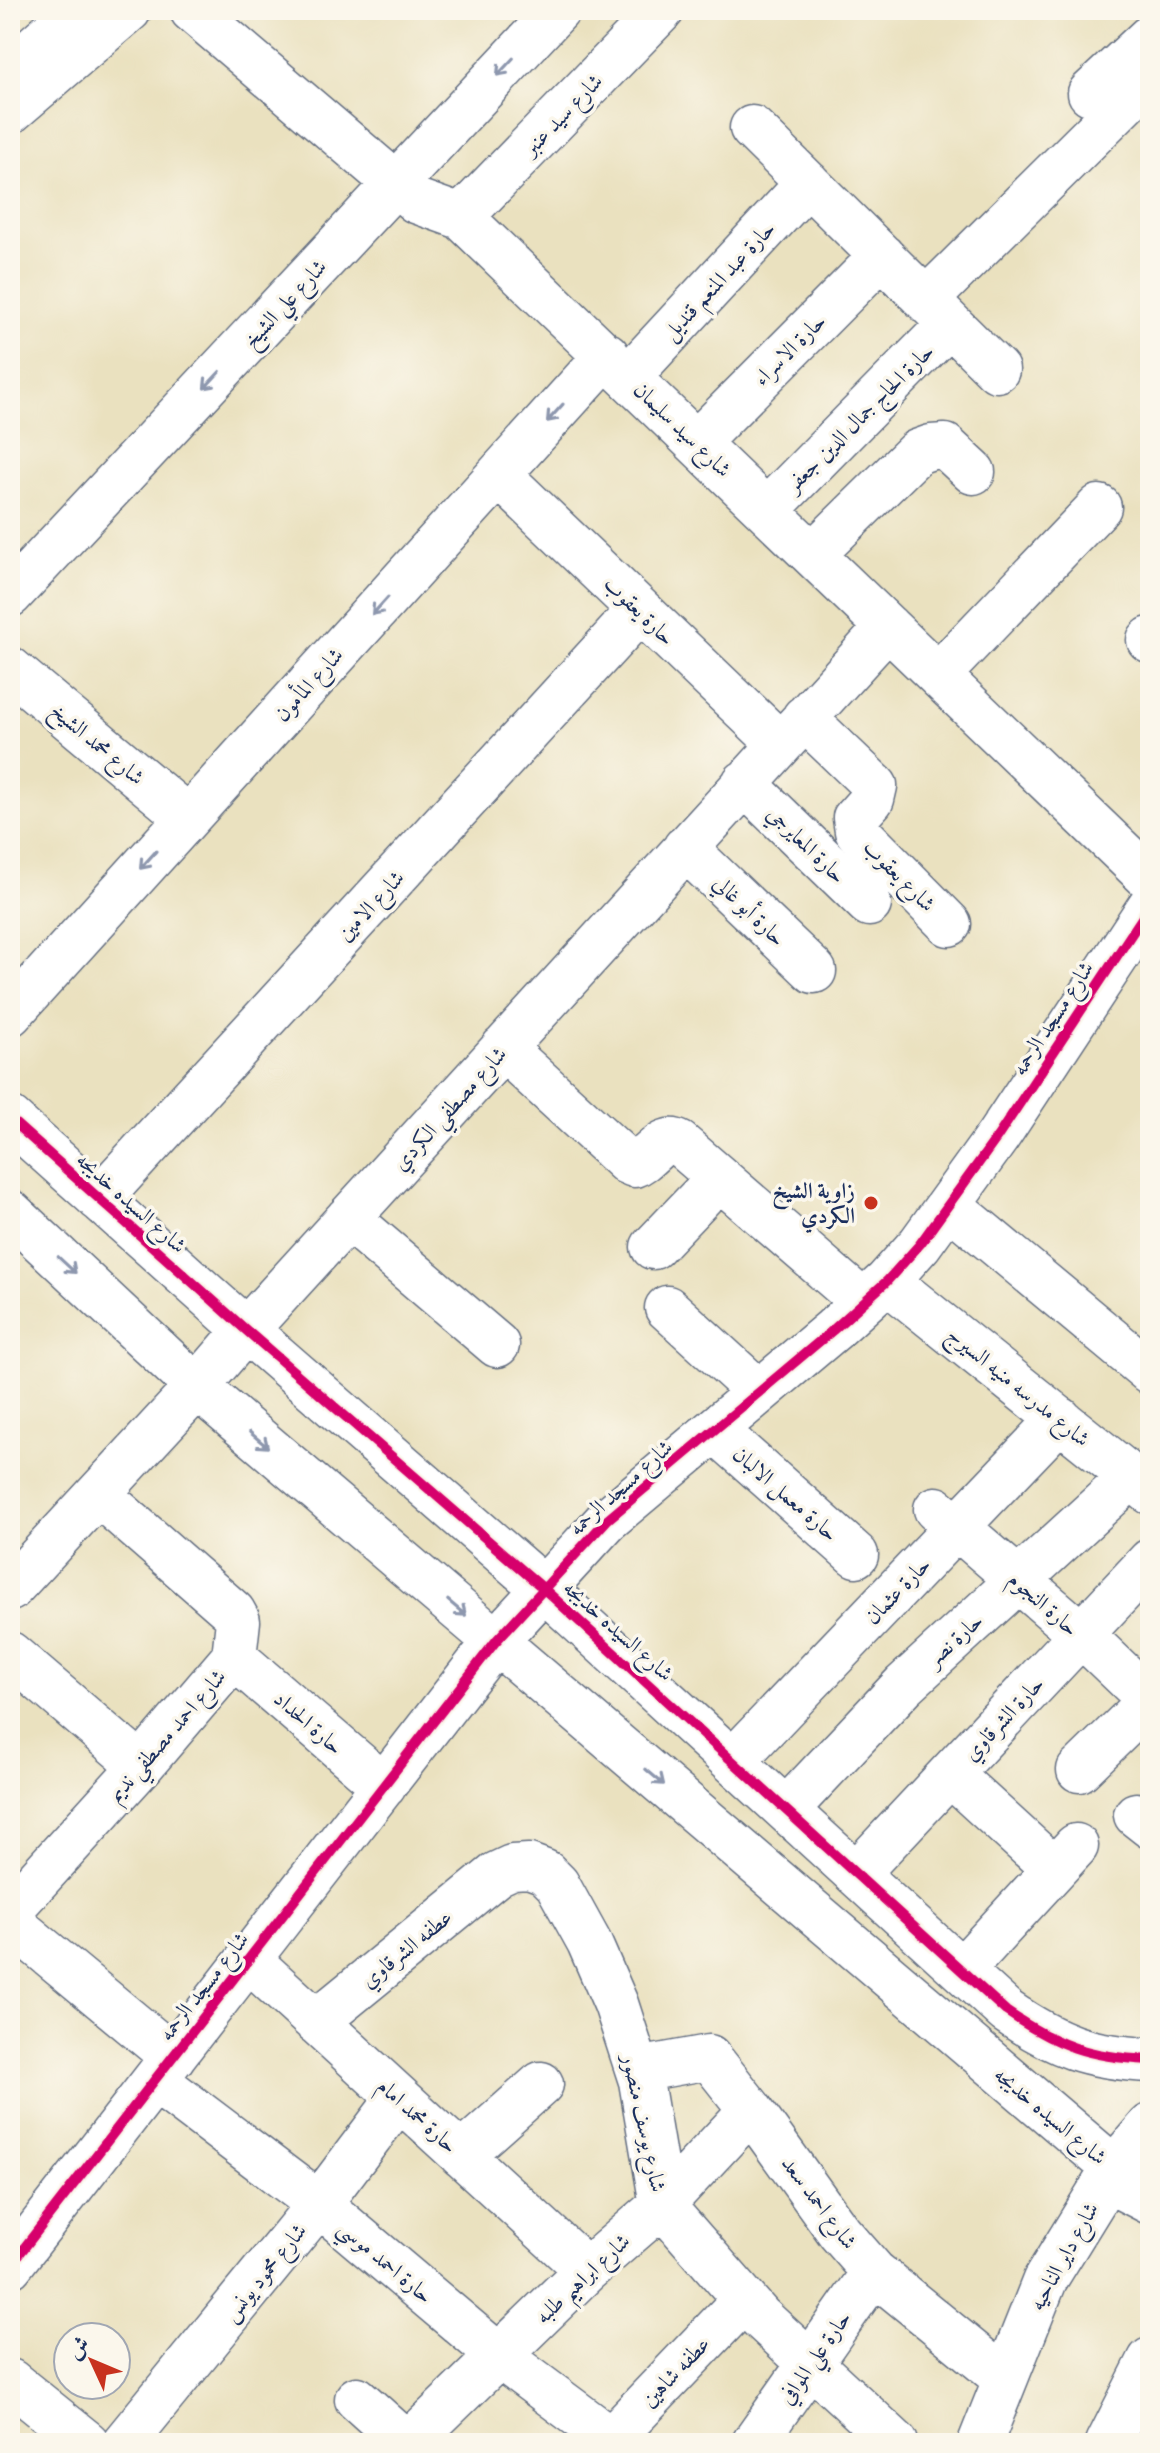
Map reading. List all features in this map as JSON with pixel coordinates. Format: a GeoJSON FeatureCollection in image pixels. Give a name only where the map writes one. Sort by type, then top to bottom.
{"type":"FeatureCollection","features":[{"type":"Feature","properties":{"kind":"street"},"geometry":{"type":"LineString","coordinates":[[10,29],[30,10]]}},
{"type":"Feature","properties":{"kind":"street"},"geometry":{"type":"LineString","coordinates":[[10,69],[76,10]]}},
{"type":"Feature","properties":{"kind":"street"},"geometry":{"type":"LineString","coordinates":[[10,94],[87,23],[96,10]]}},
{"type":"Feature","properties":{"kind":"street"},"geometry":{"type":"LineString","coordinates":[[10,112],[129,10]]}},
{"type":"Feature","properties":{"kind":"street","name":"شارع سيد سليمان"},"geometry":{"type":"LineString","coordinates":[[192,10],[395,185],[416,201],[461,217],[1150,879]]}},
{"type":"Feature","properties":{"kind":"street","name":"شارع علي الشيخ"},"geometry":{"type":"LineString","coordinates":[[10,595],[558,10]]}},
{"type":"Feature","properties":{"kind":"street","name":"شارع سيد عنبر"},"geometry":{"type":"LineString","coordinates":[[461,217],[662,10]]}},
{"type":"Feature","properties":{"kind":"street"},"geometry":{"type":"LineString","coordinates":[[1090,93],[1150,37]]}},
{"type":"Feature","properties":{"kind":"street","name":"حارة الحاج جمال الدين جعفر"},"geometry":{"type":"LineString","coordinates":[[767,510],[938,312],[1150,78]]}},
{"type":"Feature","properties":{"kind":"street"},"geometry":{"type":"LineString","coordinates":[[752,128],[997,370]]}},
{"type":"Feature","properties":{"kind":"street","name":"حارة عبد المنعم قنديل"},"geometry":{"type":"LineString","coordinates":[[618,366],[808,183]]}},
{"type":"Feature","properties":{"kind":"street","name":"حارة الاسراء"},"geometry":{"type":"LineString","coordinates":[[697,442],[882,256]]}},
{"type":"Feature","properties":{"kind":"street","name":"شارع المأمون"},"geometry":{"type":"LineString","coordinates":[[10,1014],[499,475],[618,366]]}},
{"type":"Feature","properties":{"kind":"street"},"geometry":{"type":"LineString","coordinates":[[813,554],[917,452],[945,446],[973,472]]}},
{"type":"Feature","properties":{"kind":"street","name":"حارة يعقوب"},"geometry":{"type":"LineString","coordinates":[[499,475],[640,610],[792,731]]}},
{"type":"Feature","properties":{"kind":"street"},"geometry":{"type":"LineString","coordinates":[[938,675],[1099,507]]}},
{"type":"Feature","properties":{"kind":"street","name":"شارع الامين"},"geometry":{"type":"LineString","coordinates":[[99,1199],[640,610]]}},
{"type":"Feature","properties":{"kind":"street","name":"شارع مصطفي الكردي"},"geometry":{"type":"LineString","coordinates":[[10,1589],[888,627]]}},
{"type":"Feature","properties":{"kind":"street","name":"شارع محمد الشيخ"},"geometry":{"type":"LineString","coordinates":[[10,669],[187,817]]}},
{"type":"Feature","properties":{"kind":"street","name":"شارع يعقوب"},"geometry":{"type":"LineString","coordinates":[[792,731],[875,786],[872,799],[855,818],[857,831],[949,924]]}},
{"type":"Feature","properties":{"kind":"street","name":"حارة المعايرجي"},"geometry":{"type":"LineString","coordinates":[[744,783],[869,904]]}},
{"type":"Feature","properties":{"kind":"street","name":"حارة أبو غالي"},"geometry":{"type":"LineString","coordinates":[[685,848],[814,971]]}},
{"type":"Feature","properties":{"kind":"street","name":"شارع مسجد الرحمه"},"geometry":{"type":"LineString","coordinates":[[10,2266],[496,1641],[607,1520],[875,1292],[949,1205],[1150,906]]}},
{"type":"Feature","properties":{"kind":"street","name":"شارع مدرسه منيه السيرج"},"geometry":{"type":"LineString","coordinates":[[503,1048],[627,1162],[634,1165],[641,1163],[665,1141],[673,1140],[719,1178],[875,1292],[1060,1419],[1141,1485]]}},
{"type":"Feature","properties":{"kind":"street","name":"شارع السيده خديجه"},"geometry":{"type":"LineString","coordinates":[[10,1119],[246,1330],[544,1589],[1006,2011],[1039,2033],[1087,2052],[1112,2058],[1150,2060]]}},
{"type":"Feature","properties":{"kind":"street"},"geometry":{"type":"LineString","coordinates":[[653,1247],[719,1178]]}},
{"type":"Feature","properties":{"kind":"street"},"geometry":{"type":"LineString","coordinates":[[949,1205],[1150,1372]]}},
{"type":"Feature","properties":{"kind":"street","name":"شارع السيده خديجه"},"geometry":{"type":"LineString","coordinates":[[10,1212],[197,1387],[496,1641],[1110,2174],[1150,2202]]}},
{"type":"Feature","properties":{"kind":"street"},"geometry":{"type":"LineString","coordinates":[[348,1218],[497,1345]]}},
{"type":"Feature","properties":{"kind":"street"},"geometry":{"type":"LineString","coordinates":[[667,1308],[759,1392]]}},
{"type":"Feature","properties":{"kind":"street","name":"حارة عثمان"},"geometry":{"type":"LineString","coordinates":[[733,1761],[946,1518],[1060,1419]]}},
{"type":"Feature","properties":{"kind":"street","name":"حارة معمل الالبان"},"geometry":{"type":"LineString","coordinates":[[715,1430],[856,1555]]}},
{"type":"Feature","properties":{"kind":"street","name":"حارة نصر"},"geometry":{"type":"LineString","coordinates":[[786,1810],[904,1685],[1019,1580],[1141,1485]]}},
{"type":"Feature","properties":{"kind":"street","name":"شارع احمد مصطفي نديم"},"geometry":{"type":"LineString","coordinates":[[10,1910],[141,1766],[234,1657],[238,1621],[233,1612],[98,1494]]}},
{"type":"Feature","properties":{"kind":"street","name":"حارة النجوم"},"geometry":{"type":"LineString","coordinates":[[946,1518],[1081,1634],[1150,1700]]}},
{"type":"Feature","properties":{"kind":"street","name":"حارة الشرقاوي"},"geometry":{"type":"LineString","coordinates":[[856,1874],[1150,1561]]}},
{"type":"Feature","properties":{"kind":"street"},"geometry":{"type":"LineString","coordinates":[[10,1654],[141,1766]]}},
{"type":"Feature","properties":{"kind":"street","name":"حارة الحداد"},"geometry":{"type":"LineString","coordinates":[[234,1657],[384,1786]]}},
{"type":"Feature","properties":{"kind":"street"},"geometry":{"type":"LineString","coordinates":[[1079,1770],[1150,1700]]}},
{"type":"Feature","properties":{"kind":"street"},"geometry":{"type":"LineString","coordinates":[[950,1774],[1065,1858],[962,1970]]}},
{"type":"Feature","properties":{"kind":"street","name":"شارع يوسف منصور"},"geometry":{"type":"LineString","coordinates":[[497,1874],[512,1867],[529,1866],[545,1872],[557,1884],[589,1942],[616,2004],[638,2070],[662,2205],[744,2300],[809,2365],[895,2443]]}},
{"type":"Feature","properties":{"kind":"street","name":"عطفه الشرقاوي"},"geometry":{"type":"LineString","coordinates":[[316,2022],[497,1874]]}},
{"type":"Feature","properties":{"kind":"street","name":"حارة احمد موسي"},"geometry":{"type":"LineString","coordinates":[[10,1922],[164,2069],[319,2204],[499,2356],[611,2442]]}},
{"type":"Feature","properties":{"kind":"street","name":"حارة محمد امام"},"geometry":{"type":"LineString","coordinates":[[249,1960],[587,2270]]}},
{"type":"Feature","properties":{"kind":"street","name":"شارع احمد سعد"},"geometry":{"type":"LineString","coordinates":[[638,2070],[709,2057],[839,2232],[874,2272],[1004,2378]]}},
{"type":"Feature","properties":{"kind":"street"},"geometry":{"type":"LineString","coordinates":[[461,2155],[541,2084]]}},
{"type":"Feature","properties":{"kind":"street","name":"شارع محمود يونس"},"geometry":{"type":"LineString","coordinates":[[124,2443],[319,2204],[399,2098]]}},
{"type":"Feature","properties":{"kind":"street","name":"شارع ابراهيم طلبه"},"geometry":{"type":"LineString","coordinates":[[407,2443],[587,2270],[662,2205],[751,2110]]}},
{"type":"Feature","properties":{"kind":"street","name":"شارع داير الناحيه"},"geometry":{"type":"LineString","coordinates":[[980,2443],[1045,2280],[1110,2174],[1150,2126]]}},
{"type":"Feature","properties":{"kind":"street","name":"حارة علي الموافي"},"geometry":{"type":"LineString","coordinates":[[754,2443],[874,2272]]}},
{"type":"Feature","properties":{"kind":"street","name":"عطفه شاهين"},"geometry":{"type":"LineString","coordinates":[[611,2442],[744,2300]]}},
{"type":"Feature","properties":{"kind":"street"},"geometry":{"type":"LineString","coordinates":[[1108,2443],[1150,2360]]}},
{"type":"Feature","properties":{"kind":"street"},"geometry":{"type":"LineString","coordinates":[[10,2381],[87,2443]]}},
{"type":"Feature","properties":{"kind":"street"},"geometry":{"type":"LineString","coordinates":[[357,2399],[407,2443]]}},
{"type":"Feature","properties":{"kind":"cycle path"},"geometry":{"type":"LineString","coordinates":[[10,2266],[496,1641],[607,1520],[833,1330],[887,1281],[920,1244],[998,1136],[1150,906]]}},
{"type":"Feature","properties":{"kind":"cycle path"},"geometry":{"type":"LineString","coordinates":[[10,1119],[246,1330],[544,1589],[1006,2011],[1041,2033],[1074,2048],[1109,2056],[1150,2060]]}},
{"type":"Feature","properties":{"kind":"place","name":"زاوية الشيخ الكردي"},"geometry":{"type":"Point","coordinates":[871,1203]}}]}
